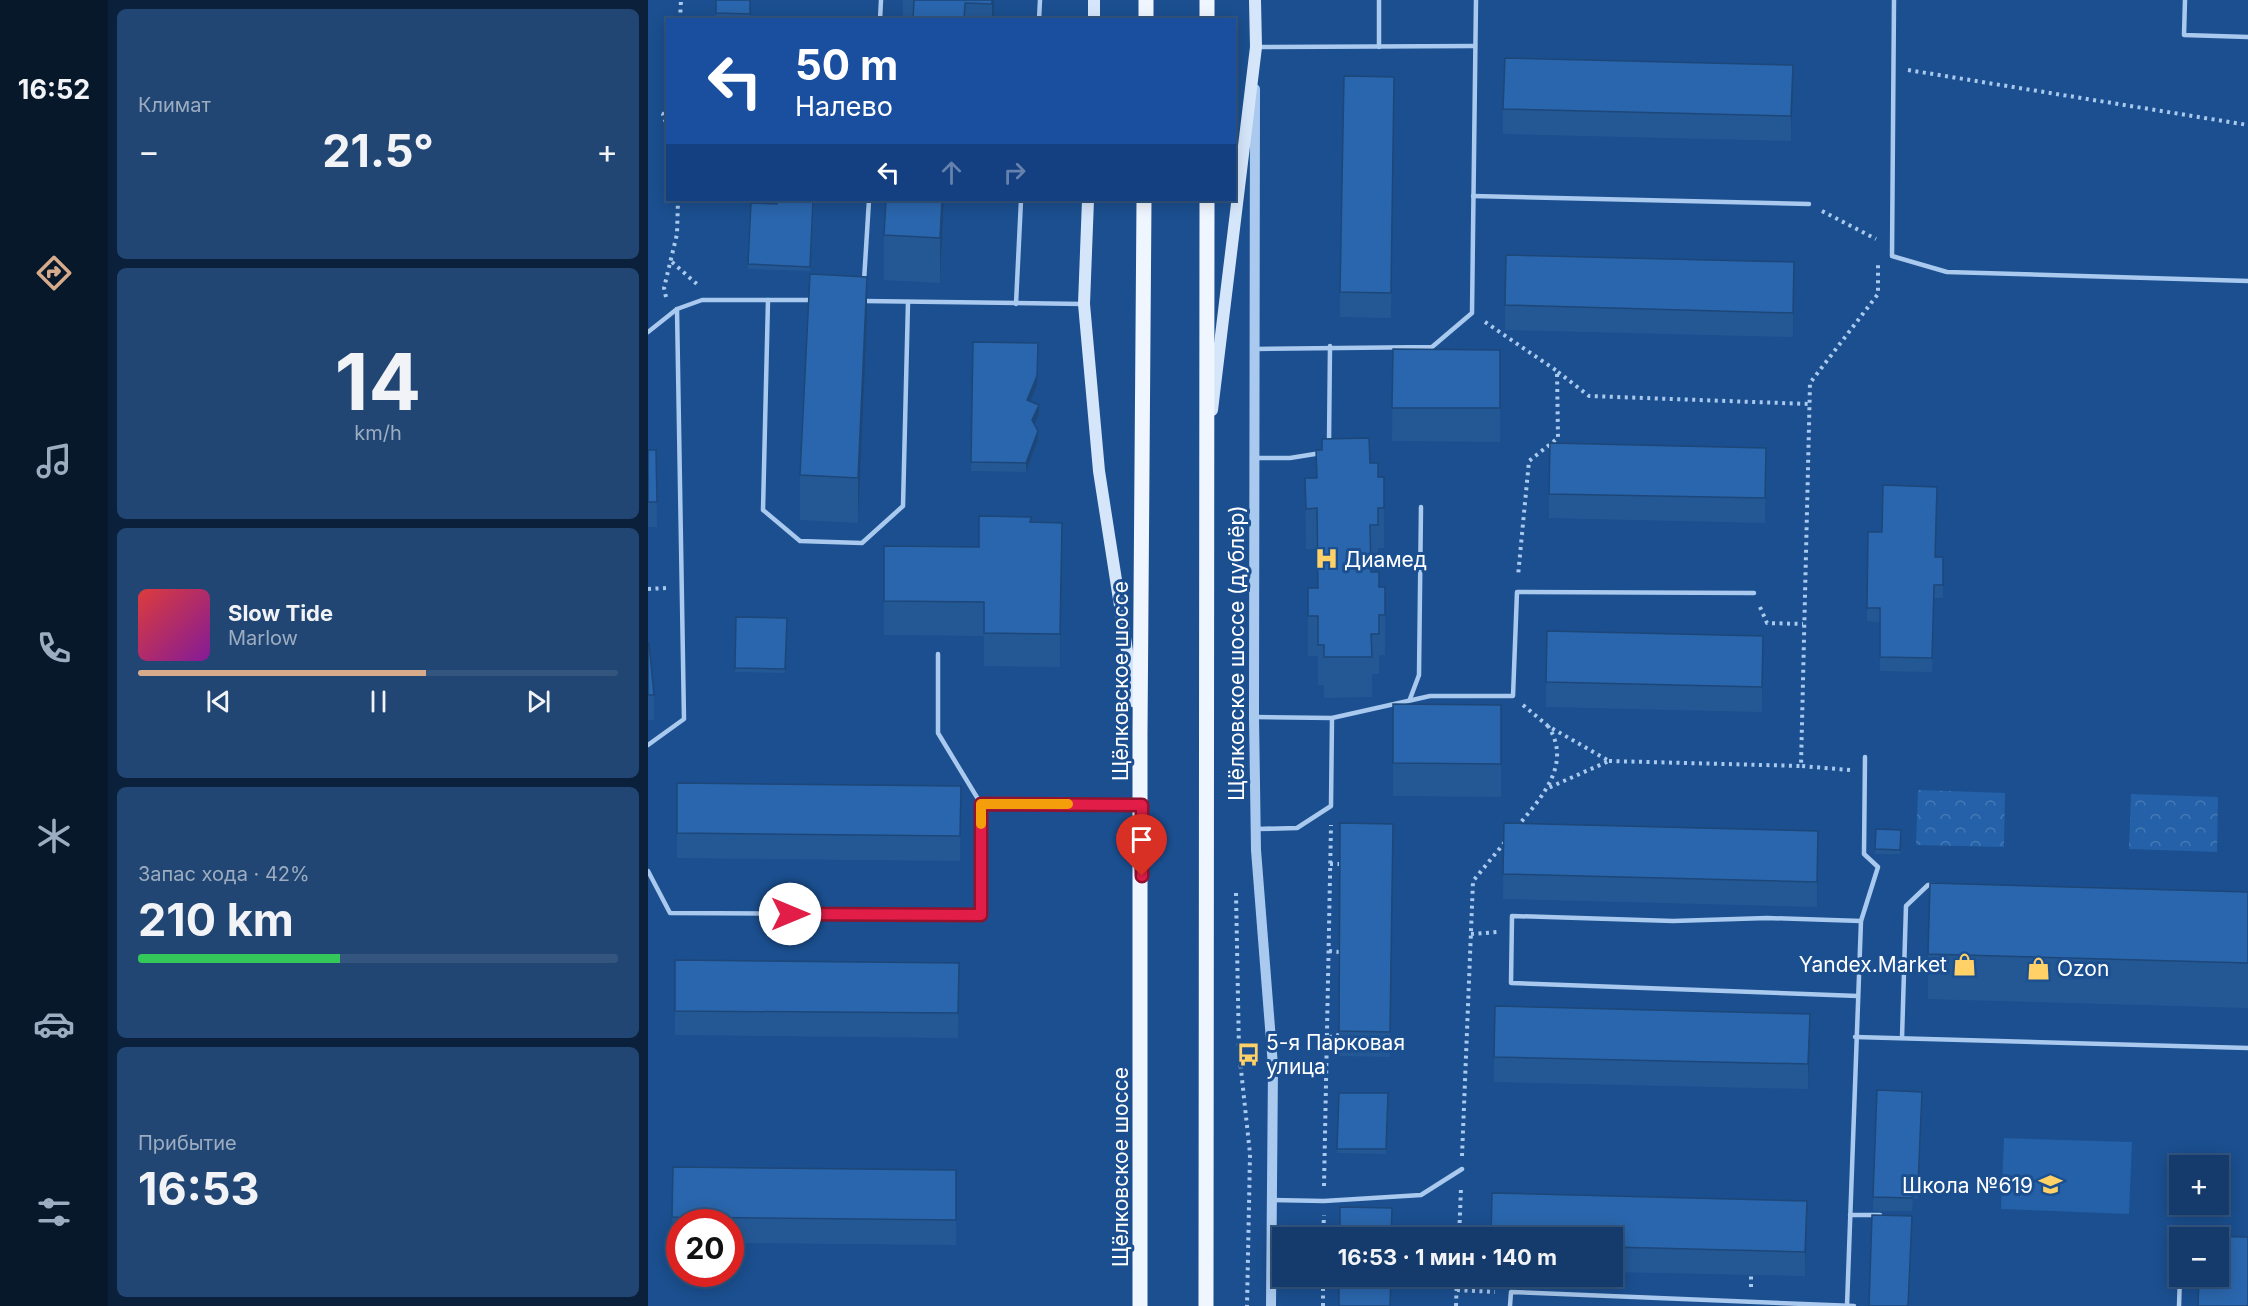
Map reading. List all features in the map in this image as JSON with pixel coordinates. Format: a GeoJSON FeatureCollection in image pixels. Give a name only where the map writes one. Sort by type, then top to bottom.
{"type":"FeatureCollection","features":[{"type":"Feature","properties":{"kind":"main road"},"geometry":{"type":"LineString","coordinates":[[1094,0],[1094,18]]}},
{"type":"Feature","properties":{"kind":"main road"},"geometry":{"type":"LineString","coordinates":[[1146,0],[1146,18]]}},
{"type":"Feature","properties":{"kind":"main road"},"geometry":{"type":"LineString","coordinates":[[1207,0],[1207,18]]}},
{"type":"Feature","properties":{"kind":"main road","name":"Щёлковское шоссе (дублёр)"},"geometry":{"type":"LineString","coordinates":[[1255,0],[1256,47]]}},
{"type":"Feature","properties":{"kind":"main road"},"geometry":{"type":"LineString","coordinates":[[1208,449],[1256,47]]}},
{"type":"Feature","properties":{"kind":"main road"},"geometry":{"type":"LineString","coordinates":[[1088,201],[1084,304],[1099,471],[1140,734]]}},
{"type":"Feature","properties":{"kind":"main road","name":"Щёлковское шоссе"},"geometry":{"type":"LineString","coordinates":[[1140,1306],[1142,805],[1140,734],[1144,201]]}},
{"type":"Feature","properties":{"kind":"main road"},"geometry":{"type":"LineString","coordinates":[[1206,1306],[1207,201]]}},
{"type":"Feature","properties":{"kind":"street","name":"Щёлковское шоссе (дублёр)"},"geometry":{"type":"LineString","coordinates":[[1256,47],[1254,717],[1256,829],[1273,1066],[1272,1306]]}},
{"type":"Feature","properties":{"kind":"lane"},"geometry":{"type":"LineString","coordinates":[[880,18],[881,0]]}},
{"type":"Feature","properties":{"kind":"lane"},"geometry":{"type":"LineString","coordinates":[[1039,18],[1040,0]]}},
{"type":"Feature","properties":{"kind":"lane"},"geometry":{"type":"LineString","coordinates":[[1379,0],[1379,47]]}},
{"type":"Feature","properties":{"kind":"lane"},"geometry":{"type":"LineString","coordinates":[[1255,349],[1432,346],[1472,313],[1476,0]]}},
{"type":"Feature","properties":{"kind":"lane"},"geometry":{"type":"LineString","coordinates":[[1894,0],[1892,256],[1947,272],[2248,282]]}},
{"type":"Feature","properties":{"kind":"lane"},"geometry":{"type":"LineString","coordinates":[[2185,0],[2184,35],[2248,37]]}},
{"type":"Feature","properties":{"kind":"lane"},"geometry":{"type":"LineString","coordinates":[[1256,47],[1475,46]]}},
{"type":"Feature","properties":{"kind":"lane"},"geometry":{"type":"LineString","coordinates":[[1473,196],[1809,204]]}},
{"type":"Feature","properties":{"kind":"lane"},"geometry":{"type":"LineString","coordinates":[[863,301],[869,201]]}},
{"type":"Feature","properties":{"kind":"lane"},"geometry":{"type":"LineString","coordinates":[[1016,304],[1021,201]]}},
{"type":"Feature","properties":{"kind":"lane"},"geometry":{"type":"LineString","coordinates":[[648,332],[677,309],[702,300],[816,300]]}},
{"type":"Feature","properties":{"kind":"lane"},"geometry":{"type":"LineString","coordinates":[[768,300],[763,510],[800,542],[862,543],[903,506],[908,302]]}},
{"type":"Feature","properties":{"kind":"lane"},"geometry":{"type":"LineString","coordinates":[[851,301],[1084,304]]}},
{"type":"Feature","properties":{"kind":"lane"},"geometry":{"type":"LineString","coordinates":[[648,745],[684,719],[677,309]]}},
{"type":"Feature","properties":{"kind":"lane"},"geometry":{"type":"LineString","coordinates":[[1255,458],[1290,458],[1329,452],[1330,346]]}},
{"type":"Feature","properties":{"kind":"lane"},"geometry":{"type":"LineString","coordinates":[[1410,699],[1419,675],[1421,507]]}},
{"type":"Feature","properties":{"kind":"lane"},"geometry":{"type":"LineString","coordinates":[[1254,717],[1332,718],[1367,712],[1410,699],[1430,696],[1513,696],[1516,592],[1754,593]]}},
{"type":"Feature","properties":{"kind":"lane"},"geometry":{"type":"LineString","coordinates":[[648,871],[670,913],[981,915],[981,804],[938,733],[938,654]]}},
{"type":"Feature","properties":{"kind":"lane"},"geometry":{"type":"LineString","coordinates":[[1256,829],[1297,828],[1331,806],[1332,718]]}},
{"type":"Feature","properties":{"kind":"lane"},"geometry":{"type":"LineString","coordinates":[[1847,1306],[1855,1036],[1861,921],[1878,867],[1864,855],[1865,757]]}},
{"type":"Feature","properties":{"kind":"lane"},"geometry":{"type":"LineString","coordinates":[[981,804],[1142,805]]}},
{"type":"Feature","properties":{"kind":"lane"},"geometry":{"type":"LineString","coordinates":[[1902,1038],[1906,906],[1928,885],[1937,885]]}},
{"type":"Feature","properties":{"kind":"lane"},"geometry":{"type":"LineString","coordinates":[[1858,996],[1511,983],[1511,931],[1512,916],[1673,921],[1767,918],[1861,921]]}},
{"type":"Feature","properties":{"kind":"lane"},"geometry":{"type":"LineString","coordinates":[[1855,1036],[2248,1048]]}},
{"type":"Feature","properties":{"kind":"lane"},"geometry":{"type":"LineString","coordinates":[[1272,1200],[1420,1195],[1462,1169]]}},
{"type":"Feature","properties":{"kind":"lane"},"geometry":{"type":"LineString","coordinates":[[1850,1215],[1892,1216]]}},
{"type":"Feature","properties":{"kind":"lane"},"geometry":{"type":"LineString","coordinates":[[2179,1306],[2180,1287]]}},
{"type":"Feature","properties":{"kind":"lane"},"geometry":{"type":"LineString","coordinates":[[1510,1306],[1511,1292],[1854,1306]]}},
{"type":"Feature","properties":{"kind":"path"},"geometry":{"type":"LineString","coordinates":[[680,18],[681,0]]}},
{"type":"Feature","properties":{"kind":"path"},"geometry":{"type":"LineString","coordinates":[[1893,68],[2248,125]]}},
{"type":"Feature","properties":{"kind":"path"},"geometry":{"type":"LineString","coordinates":[[668,316],[664,288],[672,262],[678,201]]}},
{"type":"Feature","properties":{"kind":"path"},"geometry":{"type":"LineString","coordinates":[[1809,204],[1878,240],[1891,241]]}},
{"type":"Feature","properties":{"kind":"path"},"geometry":{"type":"LineString","coordinates":[[1878,229],[1878,240]]}},
{"type":"Feature","properties":{"kind":"path"},"geometry":{"type":"LineString","coordinates":[[1801,766],[1810,383],[1878,294],[1878,251]]}},
{"type":"Feature","properties":{"kind":"path"},"geometry":{"type":"LineString","coordinates":[[672,262],[697,282],[702,300]]}},
{"type":"Feature","properties":{"kind":"path"},"geometry":{"type":"LineString","coordinates":[[1472,313],[1557,371],[1589,396],[1809,404]]}},
{"type":"Feature","properties":{"kind":"path"},"geometry":{"type":"LineString","coordinates":[[1516,592],[1529,461],[1558,438],[1557,371]]}},
{"type":"Feature","properties":{"kind":"path"},"geometry":{"type":"LineString","coordinates":[[1767,623],[1803,624]]}},
{"type":"Feature","properties":{"kind":"path"},"geometry":{"type":"LineString","coordinates":[[1513,696],[1548,726],[1609,761]]}},
{"type":"Feature","properties":{"kind":"path"},"geometry":{"type":"LineString","coordinates":[[1459,1227],[1473,881],[1554,776],[1558,761],[1558,746],[1548,726]]}},
{"type":"Feature","properties":{"kind":"path"},"geometry":{"type":"LineString","coordinates":[[1547,788],[1609,761],[1801,766],[1865,771]]}},
{"type":"Feature","properties":{"kind":"path"},"geometry":{"type":"LineString","coordinates":[[1323,1227],[1329,1037],[1331,806]]}},
{"type":"Feature","properties":{"kind":"path"},"geometry":{"type":"LineString","coordinates":[[1330,864],[1340,864]]}},
{"type":"Feature","properties":{"kind":"path"},"geometry":{"type":"LineString","coordinates":[[1236,893],[1239,1051],[1250,1154],[1247,1306]]}},
{"type":"Feature","properties":{"kind":"path"},"geometry":{"type":"LineString","coordinates":[[1471,934],[1511,931]]}},
{"type":"Feature","properties":{"kind":"path"},"geometry":{"type":"LineString","coordinates":[[1329,951],[1340,952]]}},
{"type":"Feature","properties":{"kind":"path"},"geometry":{"type":"LineString","coordinates":[[1329,1037],[1339,1035]]}},
{"type":"Feature","properties":{"kind":"path"},"geometry":{"type":"LineString","coordinates":[[1323,1287],[1323,1306]]}},
{"type":"Feature","properties":{"kind":"path"},"geometry":{"type":"LineString","coordinates":[[1456,1306],[1457,1290],[1511,1292]]}},
{"type":"Feature","properties":{"kind":"green space"},"geometry":{"type":"Polygon","coordinates":[[[1918,790],[2005,793],[2004,847],[1916,845],[1918,790]]]}},
{"type":"Feature","properties":{"kind":"green space"},"geometry":{"type":"Polygon","coordinates":[[[2131,794],[2218,797],[2217,852],[2129,849],[2131,794]]]}},
{"type":"Feature","properties":{"kind":"green space"},"geometry":{"type":"Polygon","coordinates":[[[2004,1138],[2132,1142],[2129,1214],[2001,1209],[2004,1138]]]}},
{"type":"Feature","properties":{"kind":"building"},"geometry":{"type":"Polygon","coordinates":[[[716,0],[750,0],[750,14],[716,13],[716,0]]]}},
{"type":"Feature","properties":{"kind":"building"},"geometry":{"type":"Polygon","coordinates":[[[914,0],[992,0],[992,4],[965,3],[964,18],[913,18],[914,0]]]}},
{"type":"Feature","properties":{"kind":"building"},"geometry":{"type":"Polygon","coordinates":[[[1505,58],[1793,65],[1791,116],[1503,109],[1505,58]]]}},
{"type":"Feature","properties":{"kind":"building"},"geometry":{"type":"Polygon","coordinates":[[[1344,76],[1394,77],[1391,293],[1340,292],[1344,76]]]}},
{"type":"Feature","properties":{"kind":"building"},"geometry":{"type":"Polygon","coordinates":[[[778,201],[813,201],[810,267],[748,264],[751,203],[777,204],[778,201]]]}},
{"type":"Feature","properties":{"kind":"building"},"geometry":{"type":"Polygon","coordinates":[[[886,201],[942,201],[940,238],[884,235],[886,201]]]}},
{"type":"Feature","properties":{"kind":"building"},"geometry":{"type":"Polygon","coordinates":[[[1506,255],[1794,262],[1793,313],[1505,305],[1506,255]]]}},
{"type":"Feature","properties":{"kind":"building"},"geometry":{"type":"Polygon","coordinates":[[[810,274],[867,277],[858,478],[800,475],[810,274]]]}},
{"type":"Feature","properties":{"kind":"building"},"geometry":{"type":"Polygon","coordinates":[[[973,342],[1038,343],[1037,376],[1027,400],[1039,405],[1032,420],[1038,431],[1026,463],[971,462],[973,342]]]}},
{"type":"Feature","properties":{"kind":"building"},"geometry":{"type":"Polygon","coordinates":[[[1393,349],[1500,350],[1500,408],[1392,408],[1393,349]]]}},
{"type":"Feature","properties":{"kind":"building"},"geometry":{"type":"Polygon","coordinates":[[[1369,438],[1370,463],[1378,463],[1378,477],[1384,477],[1384,508],[1378,508],[1378,525],[1370,525],[1371,572],[1379,572],[1379,587],[1385,587],[1385,615],[1379,615],[1379,634],[1371,634],[1372,657],[1324,657],[1324,645],[1318,645],[1318,616],[1308,616],[1308,588],[1318,588],[1317,508],[1306,509],[1305,478],[1317,478],[1316,450],[1322,450],[1322,439],[1369,438]]]}},
{"type":"Feature","properties":{"kind":"building"},"geometry":{"type":"Polygon","coordinates":[[[1550,443],[1766,448],[1765,498],[1549,494],[1550,443]]]}},
{"type":"Feature","properties":{"kind":"building"},"geometry":{"type":"Polygon","coordinates":[[[648,450],[656,450],[657,502],[648,502],[648,450]]]}},
{"type":"Feature","properties":{"kind":"building"},"geometry":{"type":"Polygon","coordinates":[[[1883,485],[1937,487],[1935,557],[1943,557],[1943,585],[1934,585],[1932,658],[1880,657],[1880,608],[1867,608],[1868,532],[1882,532],[1883,485]]]}},
{"type":"Feature","properties":{"kind":"building"},"geometry":{"type":"Polygon","coordinates":[[[979,516],[1031,517],[1030,522],[1062,523],[1060,634],[984,633],[984,602],[884,601],[884,546],[979,547],[979,516]]]}},
{"type":"Feature","properties":{"kind":"building"},"geometry":{"type":"Polygon","coordinates":[[[736,617],[787,618],[785,669],[735,668],[736,617]]]}},
{"type":"Feature","properties":{"kind":"building"},"geometry":{"type":"Polygon","coordinates":[[[1547,631],[1763,636],[1762,687],[1546,682],[1547,631]]]}},
{"type":"Feature","properties":{"kind":"building"},"geometry":{"type":"Polygon","coordinates":[[[649,643],[654,695],[648,695],[649,643]]]}},
{"type":"Feature","properties":{"kind":"building"},"geometry":{"type":"Polygon","coordinates":[[[1393,704],[1501,705],[1501,764],[1393,763],[1393,704]]]}},
{"type":"Feature","properties":{"kind":"building"},"geometry":{"type":"Polygon","coordinates":[[[677,783],[961,786],[960,836],[677,833],[677,783]]]}},
{"type":"Feature","properties":{"kind":"building"},"geometry":{"type":"Polygon","coordinates":[[[1340,823],[1393,824],[1390,1032],[1339,1031],[1340,823]]]}},
{"type":"Feature","properties":{"kind":"building"},"geometry":{"type":"Polygon","coordinates":[[[1504,823],[1818,831],[1817,882],[1503,874],[1504,823]]]}},
{"type":"Feature","properties":{"kind":"building"},"geometry":{"type":"Polygon","coordinates":[[[1876,829],[1901,830],[1900,850],[1875,849],[1876,829]]]}},
{"type":"Feature","properties":{"kind":"building"},"geometry":{"type":"Polygon","coordinates":[[[1930,883],[2248,892],[2248,963],[1928,954],[1930,883]]]}},
{"type":"Feature","properties":{"kind":"building"},"geometry":{"type":"Polygon","coordinates":[[[675,960],[959,963],[958,1013],[675,1011],[675,960]]]}},
{"type":"Feature","properties":{"kind":"building"},"geometry":{"type":"Polygon","coordinates":[[[1495,1006],[1810,1014],[1808,1064],[1494,1057],[1495,1006]]]}},
{"type":"Feature","properties":{"kind":"building"},"geometry":{"type":"Polygon","coordinates":[[[1877,1090],[1922,1092],[1918,1185],[1913,1185],[1912,1198],[1873,1197],[1877,1090]]]}},
{"type":"Feature","properties":{"kind":"building"},"geometry":{"type":"Polygon","coordinates":[[[1339,1093],[1388,1093],[1386,1149],[1337,1149],[1339,1093]]]}},
{"type":"Feature","properties":{"kind":"building"},"geometry":{"type":"Polygon","coordinates":[[[673,1167],[956,1170],[956,1220],[744,1218],[744,1209],[672,1209],[673,1167]]]}},
{"type":"Feature","properties":{"kind":"building"},"geometry":{"type":"Polygon","coordinates":[[[1492,1193],[1807,1201],[1805,1252],[1623,1247],[1623,1227],[1491,1227],[1492,1193]]]}},
{"type":"Feature","properties":{"kind":"building"},"geometry":{"type":"Polygon","coordinates":[[[1340,1207],[1392,1208],[1391,1227],[1340,1227],[1340,1207]]]}},
{"type":"Feature","properties":{"kind":"building"},"geometry":{"type":"Polygon","coordinates":[[[1872,1215],[1912,1216],[1908,1306],[1869,1306],[1872,1215]]]}},
{"type":"Feature","properties":{"kind":"building"},"geometry":{"type":"Polygon","coordinates":[[[2229,1237],[2248,1237],[2248,1306],[2198,1306],[2199,1287],[2229,1287],[2229,1237]]]}},
{"type":"Feature","properties":{"kind":"building"},"geometry":{"type":"Polygon","coordinates":[[[1339,1287],[1391,1287],[1390,1306],[1339,1306],[1339,1287]]]}},
{"type":"Feature","properties":{"kind":"slow traffic"},"geometry":{"type":"LineString","coordinates":[[981,824],[981,804],[1068,804]]}},
{"type":"Feature","properties":{"kind":"place","name":"Диамед"},"geometry":{"type":"Point","coordinates":[1326,559]}},
{"type":"Feature","properties":{"kind":"place","name":"Yandex.Market"},"geometry":{"type":"Point","coordinates":[1965,964]}},
{"type":"Feature","properties":{"kind":"place","name":"Ozon"},"geometry":{"type":"Point","coordinates":[2039,968]}},
{"type":"Feature","properties":{"kind":"place","name":"5-я Парковая улица"},"geometry":{"type":"Point","coordinates":[1248,1054]}},
{"type":"Feature","properties":{"kind":"place","name":"Школа №619"},"geometry":{"type":"Point","coordinates":[2051,1185]}},
{"type":"Feature","properties":{"kind":"route"},"geometry":{"type":"LineString","coordinates":[[790,914],[981,915],[981,804],[1142,805],[1142,876]]}}]}
